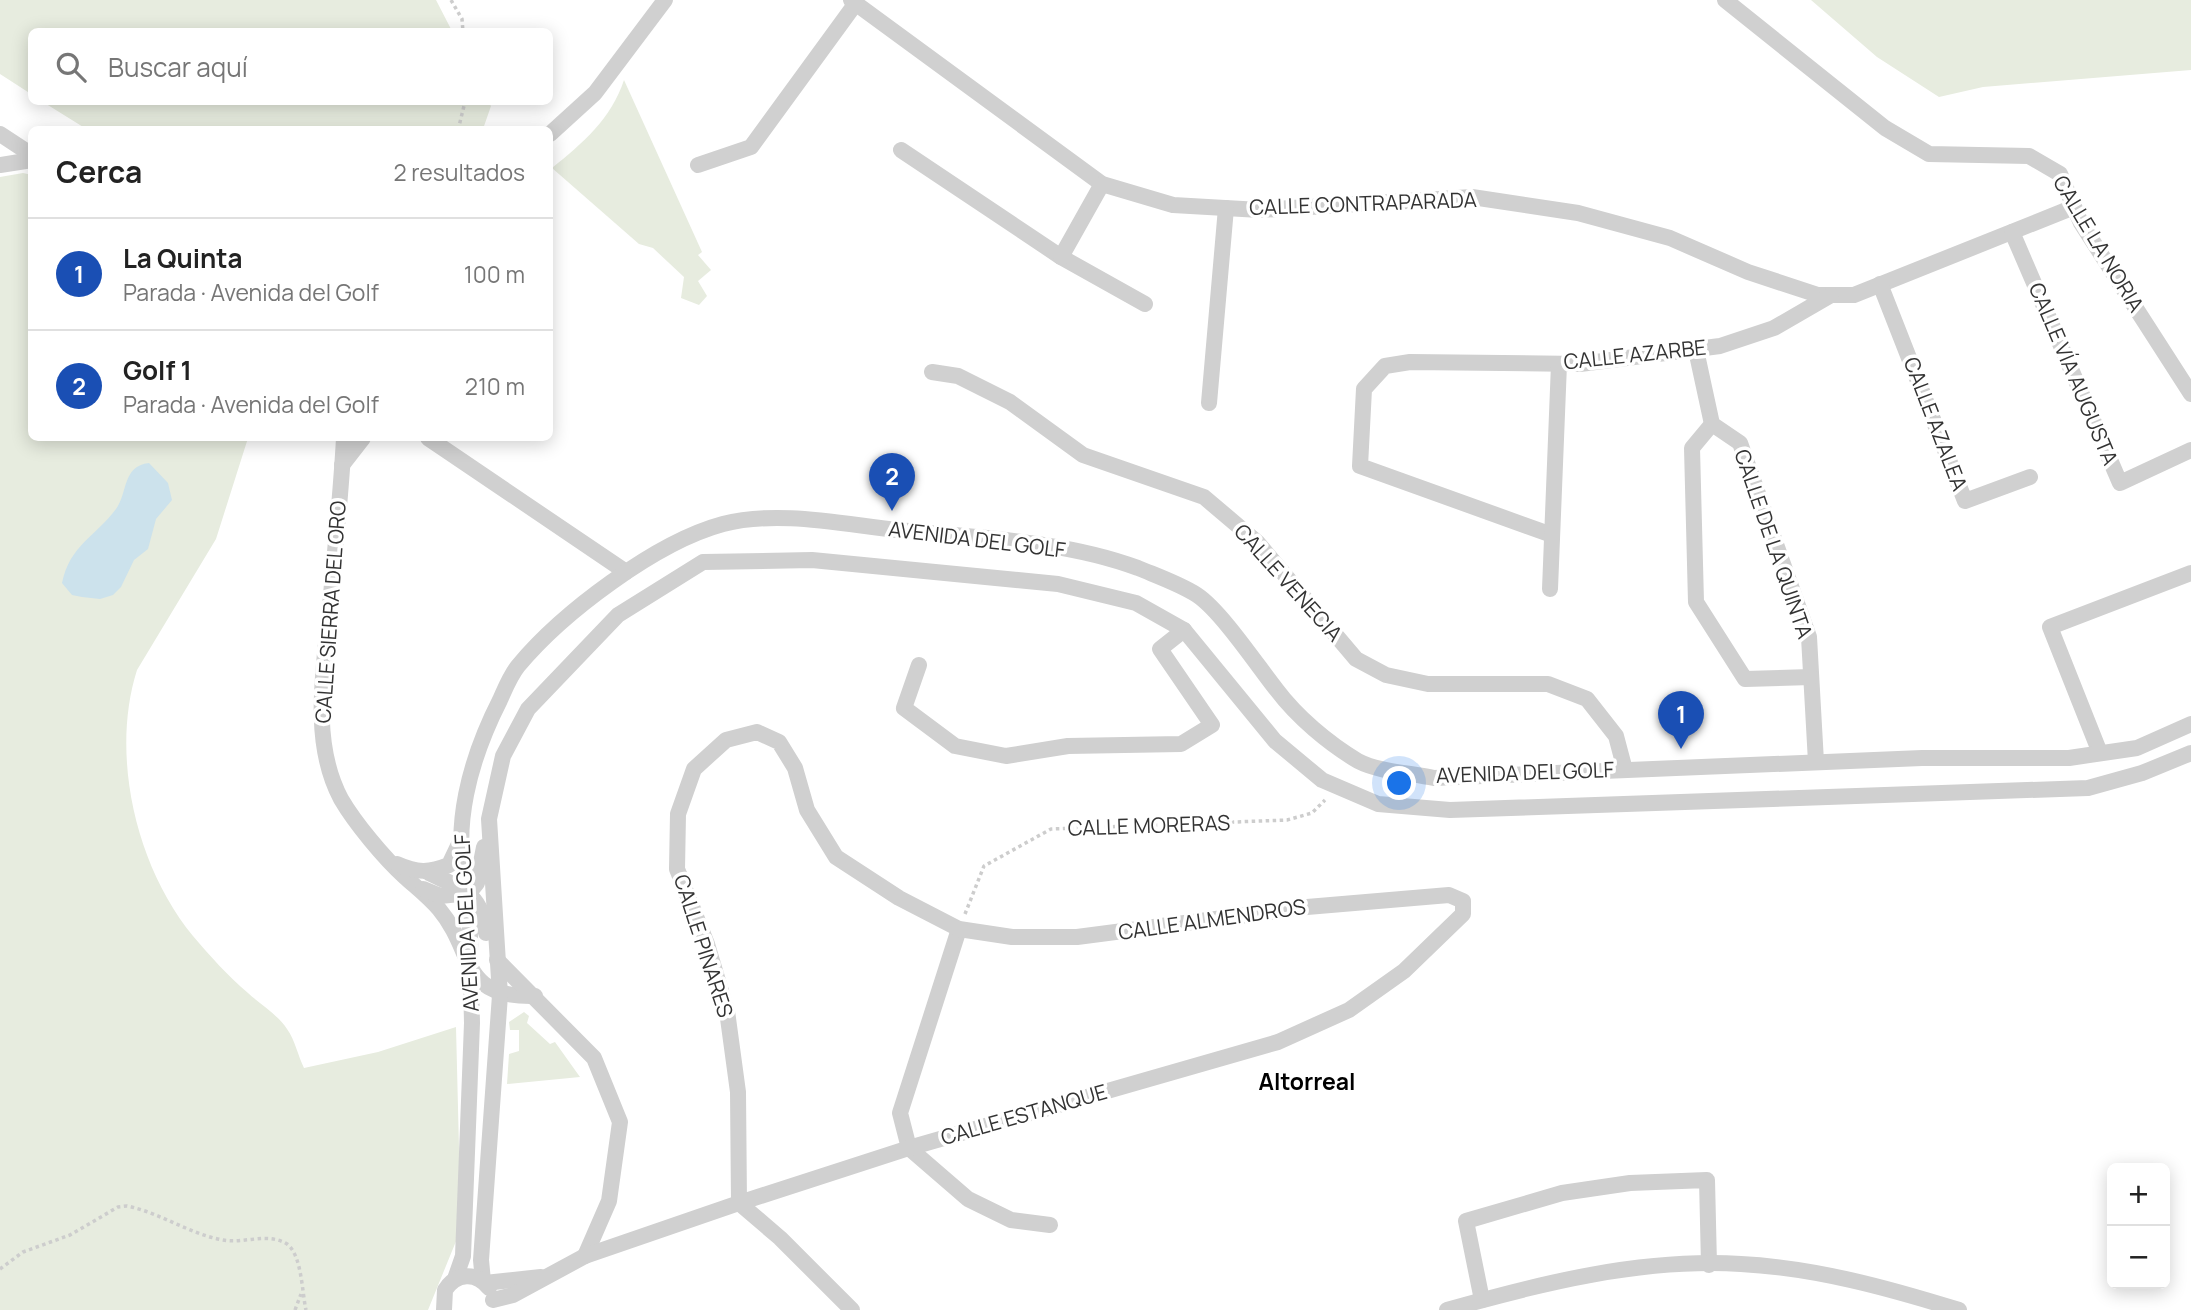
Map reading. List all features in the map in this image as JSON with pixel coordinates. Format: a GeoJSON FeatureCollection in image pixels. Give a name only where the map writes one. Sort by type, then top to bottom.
{"type":"FeatureCollection","features":[{"type":"Feature","properties":{"kind":"street"},"geometry":{"type":"LineString","coordinates":[[553,131],[595,93],[665,0]]}},
{"type":"Feature","properties":{"kind":"street","name":"CALLE LA NORIA"},"geometry":{"type":"LineString","coordinates":[[1726,0],[1885,128],[1928,154],[2029,156],[2060,174],[2081,223],[2191,394]]}},
{"type":"Feature","properties":{"kind":"street"},"geometry":{"type":"LineString","coordinates":[[698,166],[751,147],[853,2]]}},
{"type":"Feature","properties":{"kind":"street","name":"CALLE CONTRAPARADA"},"geometry":{"type":"LineString","coordinates":[[853,2],[1102,184],[1172,205],[1260,210],[1472,197],[1578,213],[1670,239],[1748,272],[1818,295],[1854,295],[2074,207]]}},
{"type":"Feature","properties":{"kind":"street"},"geometry":{"type":"LineString","coordinates":[[0,135],[28,152]]}},
{"type":"Feature","properties":{"kind":"street"},"geometry":{"type":"LineString","coordinates":[[901,150],[1061,257],[1145,304]]}},
{"type":"Feature","properties":{"kind":"street"},"geometry":{"type":"LineString","coordinates":[[0,165],[28,161]]}},
{"type":"Feature","properties":{"kind":"street"},"geometry":{"type":"LineString","coordinates":[[1061,257],[1102,184]]}},
{"type":"Feature","properties":{"kind":"street"},"geometry":{"type":"LineString","coordinates":[[1209,403],[1226,208]]}},
{"type":"Feature","properties":{"kind":"street","name":"CALLE VÍA AUGUSTA"},"geometry":{"type":"LineString","coordinates":[[2011,232],[2120,482],[2191,450]]}},
{"type":"Feature","properties":{"kind":"street","name":"CALLE AZALEA"},"geometry":{"type":"LineString","coordinates":[[1880,284],[1965,501],[2030,477]]}},
{"type":"Feature","properties":{"kind":"street","name":"CALLE AZARBE"},"geometry":{"type":"LineString","coordinates":[[1552,536],[1360,466],[1364,389],[1385,366],[1410,362],[1580,364],[1720,346],[1774,328],[1831,295]]}},
{"type":"Feature","properties":{"kind":"street"},"geometry":{"type":"LineString","coordinates":[[1696,349],[1712,424],[1692,447],[1696,601],[1745,679],[1811,677]]}},
{"type":"Feature","properties":{"kind":"street"},"geometry":{"type":"LineString","coordinates":[[1550,589],[1559,364]]}},
{"type":"Feature","properties":{"kind":"street","name":"CALLE VENECIA"},"geometry":{"type":"LineString","coordinates":[[932,372],[958,376],[1010,402],[1083,454],[1204,498],[1257,542],[1356,659],[1386,675],[1429,684],[1549,684],[1587,699],[1616,736],[1625,770]]}},
{"type":"Feature","properties":{"kind":"street","name":"CALLE DE LA QUINTA"},"geometry":{"type":"LineString","coordinates":[[1712,424],[1740,443],[1809,637],[1816,762]]}},
{"type":"Feature","properties":{"kind":"street","name":"CALLE SIERRA DEL ORO"},"geometry":{"type":"LineString","coordinates":[[344,441],[324,669],[323,737],[329,770],[341,798],[357,822],[449,923],[470,968]]}},
{"type":"Feature","properties":{"kind":"street"},"geometry":{"type":"LineString","coordinates":[[342,466],[361,441]]}},
{"type":"Feature","properties":{"kind":"street"},"geometry":{"type":"LineString","coordinates":[[432,441],[626,572]]}},
{"type":"Feature","properties":{"kind":"street","name":"AVENIDA DEL GOLF"},"geometry":{"type":"LineString","coordinates":[[444,1310],[445,1290],[455,1279],[463,1256],[472,1023],[469,893],[463,873],[461,835],[465,803],[483,733],[516,668],[562,624],[626,572],[670,545],[724,524],[789,519],[1057,547],[1137,568],[1199,596],[1243,645],[1279,693],[1320,735],[1362,763],[1434,778],[1816,762],[2069,758],[2137,748],[2191,724]]}},
{"type":"Feature","properties":{"kind":"street","name":"AVENIDA DEL GOLF"},"geometry":{"type":"LineString","coordinates":[[484,1282],[481,1260],[500,995],[489,819],[503,756],[528,709],[618,615],[703,562],[812,559],[1058,584],[1136,603],[1184,629],[1275,741],[1322,779],[1378,804],[1450,810],[2088,788],[2142,774],[2191,753]]}},
{"type":"Feature","properties":{"kind":"street"},"geometry":{"type":"LineString","coordinates":[[2100,753],[2050,627],[2191,573]]}},
{"type":"Feature","properties":{"kind":"street"},"geometry":{"type":"LineString","coordinates":[[919,665],[904,708],[955,746],[1006,756],[1068,746],[1181,744],[1212,725],[1160,649],[1184,629]]}},
{"type":"Feature","properties":{"kind":"street","name":"CALLE PINARES"},"geometry":{"type":"LineString","coordinates":[[739,1203],[738,1092],[727,1011],[707,944],[677,869],[678,814],[694,769],[726,740],[757,732],[779,742],[795,768],[807,810],[836,856],[899,898],[959,929]]}},
{"type":"Feature","properties":{"kind":"street"},"geometry":{"type":"LineString","coordinates":[[418,887],[440,896],[469,893],[477,883],[489,819]]}},
{"type":"Feature","properties":{"kind":"street"},"geometry":{"type":"LineString","coordinates":[[429,873],[449,865],[457,852],[461,835]]}},
{"type":"Feature","properties":{"kind":"street"},"geometry":{"type":"LineString","coordinates":[[393,862],[411,871],[429,873],[469,893],[484,914],[487,945],[499,964],[535,996],[594,1058],[621,1122],[609,1201],[585,1256]]}},
{"type":"Feature","properties":{"kind":"street","name":"CALLE ALMENDROS"},"geometry":{"type":"LineString","coordinates":[[959,929],[1012,937],[1077,937],[1307,907],[1449,895],[1463,901]]}},
{"type":"Feature","properties":{"kind":"street","name":"CALLE ESTANQUE"},"geometry":{"type":"LineString","coordinates":[[491,1305],[585,1256],[739,1203],[909,1148],[1278,1042],[1349,1010],[1404,971],[1463,914],[1463,901]]}},
{"type":"Feature","properties":{"kind":"street"},"geometry":{"type":"LineString","coordinates":[[959,929],[900,1113],[909,1148],[968,1199],[1011,1220],[1050,1225]]}},
{"type":"Feature","properties":{"kind":"street"},"geometry":{"type":"LineString","coordinates":[[470,968],[486,987],[500,995],[535,996]]}},
{"type":"Feature","properties":{"kind":"street"},"geometry":{"type":"LineString","coordinates":[[1482,1300],[1465,1221],[1562,1193],[1630,1183],[1707,1180],[1709,1265]]}},
{"type":"Feature","properties":{"kind":"street"},"geometry":{"type":"LineString","coordinates":[[739,1203],[780,1238],[852,1310]]}},
{"type":"Feature","properties":{"kind":"street"},"geometry":{"type":"LineString","coordinates":[[1447,1310],[1616,1269],[1740,1264],[1867,1282],[1959,1310]]}},
{"type":"Feature","properties":{"kind":"street","name":"CALLE ESTANQUE"},"geometry":{"type":"LineString","coordinates":[[455,1279],[471,1276],[484,1282],[547,1276]]}},
{"type":"Feature","properties":{"kind":"street"},"geometry":{"type":"LineString","coordinates":[[484,1282],[491,1305]]}},
{"type":"Feature","properties":{"kind":"path"},"geometry":{"type":"LineString","coordinates":[[451,0],[462,19],[463,28]]}},
{"type":"Feature","properties":{"kind":"path"},"geometry":{"type":"LineString","coordinates":[[459,126],[464,105]]}},
{"type":"Feature","properties":{"kind":"path","name":"CALLE MORERAS"},"geometry":{"type":"LineString","coordinates":[[959,929],[984,866],[1051,830],[1287,820],[1312,813],[1338,788]]}},
{"type":"Feature","properties":{"kind":"path"},"geometry":{"type":"LineString","coordinates":[[0,1269],[23,1252],[70,1235],[118,1207],[127,1206],[184,1230],[224,1241],[267,1239],[287,1244],[295,1254],[306,1310]]}},
{"type":"Feature","properties":{"kind":"path"},"geometry":{"type":"LineString","coordinates":[[295,1310],[302,1292]]}},
{"type":"Feature","properties":{"kind":"shaded area"},"geometry":{"type":"Polygon","coordinates":[[[0,0],[436,0],[450,28],[28,28],[28,92],[0,74],[0,0]]]}},
{"type":"Feature","properties":{"kind":"shaded area"},"geometry":{"type":"Polygon","coordinates":[[[1811,0],[2191,0],[2191,70],[1983,87],[1939,97],[1877,57],[1811,0]]]}},
{"type":"Feature","properties":{"kind":"shaded area"},"geometry":{"type":"Polygon","coordinates":[[[624,80],[702,252],[698,255],[711,270],[698,281],[707,296],[699,305],[681,298],[684,277],[653,248],[639,244],[553,169],[595,129],[612,107],[624,80]]]}},
{"type":"Feature","properties":{"kind":"shaded area"},"geometry":{"type":"Polygon","coordinates":[[[48,105],[491,106],[484,126],[82,126],[48,105]]]}},
{"type":"Feature","properties":{"kind":"shaded area"},"geometry":{"type":"Polygon","coordinates":[[[28,174],[28,441],[247,441],[216,539],[137,670],[129,703],[126,738],[134,809],[143,844],[156,877],[173,908],[219,966],[283,1024],[304,1068],[378,1052],[456,1027],[461,1229],[428,1310],[0,1310],[0,177],[28,174]]]}},
{"type":"Feature","properties":{"kind":"shaded area"},"geometry":{"type":"Polygon","coordinates":[[[524,1012],[529,1016],[527,1023],[550,1044],[555,1042],[580,1077],[507,1084],[509,1054],[519,1051],[519,1030],[510,1030],[509,1022],[524,1012]]]}},
{"type":"Feature","properties":{"kind":"water"},"geometry":{"type":"Polygon","coordinates":[[[149,463],[168,483],[172,500],[156,519],[148,549],[134,560],[121,587],[113,595],[100,599],[72,595],[62,583],[71,559],[116,509],[134,469],[149,463]]]}},
{"type":"Feature","properties":{"kind":"place","name":"Golf 1"},"geometry":{"type":"Point","coordinates":[892,511]}},
{"type":"Feature","properties":{"kind":"place","name":"La Quinta"},"geometry":{"type":"Point","coordinates":[1681,749]}},
{"type":"Feature","properties":{"kind":"district","name":"Altorreal"},"geometry":{"type":"Point","coordinates":[1307,1082]}}]}
